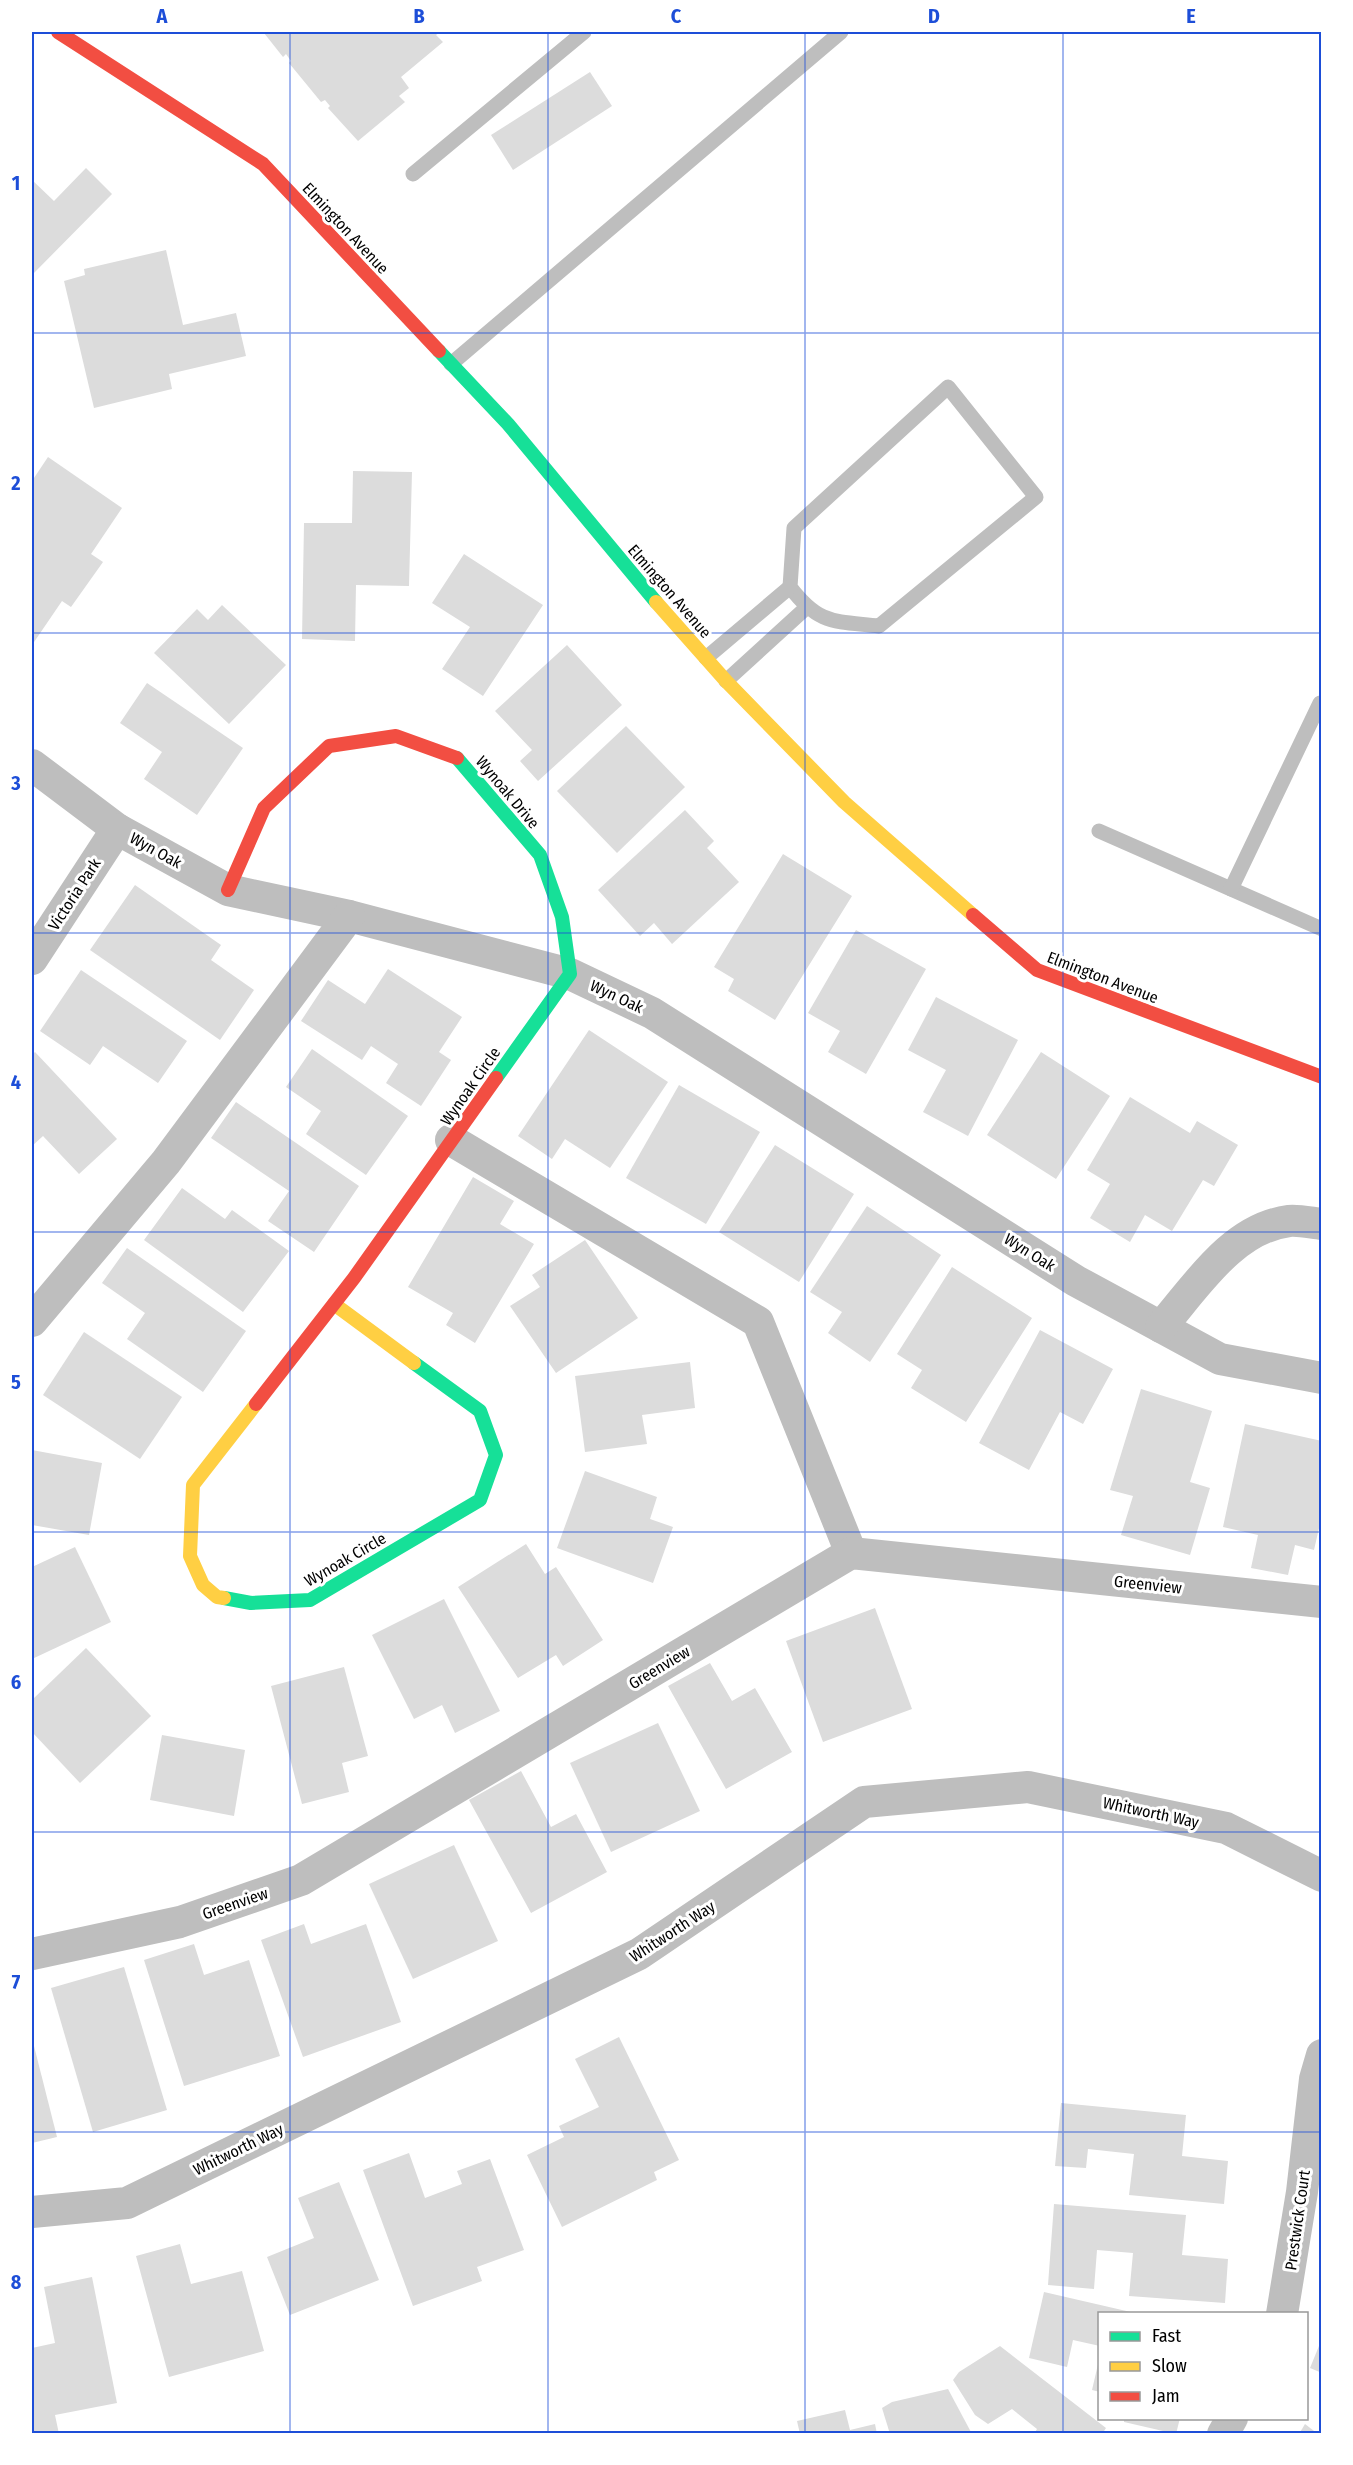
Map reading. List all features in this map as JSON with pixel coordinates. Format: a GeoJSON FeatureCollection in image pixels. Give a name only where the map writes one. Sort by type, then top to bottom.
{"type":"FeatureCollection","features":[{"type":"Feature","properties":{"kind":"street","name":"Elmington Avenue"},"geometry":{"type":"LineString","coordinates":[[58,32],[263,164],[508,424],[726,681],[844,802],[1037,970],[1322,1077]]}},
{"type":"Feature","properties":{"kind":"street","name":"Wynoak Drive"},"geometry":{"type":"LineString","coordinates":[[228,890],[264,808],[329,746],[396,736],[458,758],[540,855],[562,917],[570,974]]}},
{"type":"Feature","properties":{"kind":"street","name":"Wyn Oak"},"geometry":{"type":"LineString","coordinates":[[32,765],[117,829],[228,890],[349,916],[570,974],[652,1013],[1076,1281],[1161,1328],[1220,1359],[1322,1378]]}},
{"type":"Feature","properties":{"kind":"street","name":"Victoria Park"},"geometry":{"type":"LineString","coordinates":[[32,959],[117,829]]}},
{"type":"Feature","properties":{"kind":"street"},"geometry":{"type":"LineString","coordinates":[[32,1321],[166,1162],[349,916]]}},
{"type":"Feature","properties":{"kind":"street","name":"Wynoak Circle"},"geometry":{"type":"LineString","coordinates":[[334,1304],[480,1411],[496,1455],[480,1500],[310,1600],[251,1603],[217,1597],[202,1585],[190,1556],[193,1485],[334,1304],[570,974]]}},
{"type":"Feature","properties":{"kind":"street"},"geometry":{"type":"LineString","coordinates":[[451,1140],[758,1322],[851,1553]]}},
{"type":"Feature","properties":{"kind":"street"},"geometry":{"type":"LineString","coordinates":[[1161,1328],[1221,1257],[1254,1234],[1289,1221],[1322,1224]]}},
{"type":"Feature","properties":{"kind":"street","name":"Greenview"},"geometry":{"type":"LineString","coordinates":[[32,1954],[180,1922],[301,1880],[851,1553],[1322,1602]]}},
{"type":"Feature","properties":{"kind":"street","name":"Whitworth Way"},"geometry":{"type":"LineString","coordinates":[[32,2212],[127,2203],[628,1959],[864,1802],[1028,1786],[1226,1828],[1322,1876]]}},
{"type":"Feature","properties":{"kind":"street","name":"Prestwick Court"},"geometry":{"type":"LineString","coordinates":[[1282,2312],[1302,2192],[1315,2079],[1322,2055]]}},
{"type":"Feature","properties":{"kind":"street"},"geometry":{"type":"LineString","coordinates":[[1223,2433],[1231,2420]]}},
{"type":"Feature","properties":{"kind":"lane"},"geometry":{"type":"LineString","coordinates":[[413,174],[584,32]]}},
{"type":"Feature","properties":{"kind":"lane"},"geometry":{"type":"LineString","coordinates":[[451,364],[841,32]]}},
{"type":"Feature","properties":{"kind":"lane"},"geometry":{"type":"LineString","coordinates":[[948,387],[1036,497],[879,626],[830,620],[806,608],[790,587],[794,528],[948,387]]}},
{"type":"Feature","properties":{"kind":"lane"},"geometry":{"type":"LineString","coordinates":[[706,658],[790,587]]}},
{"type":"Feature","properties":{"kind":"lane"},"geometry":{"type":"LineString","coordinates":[[726,681],[806,608]]}},
{"type":"Feature","properties":{"kind":"lane"},"geometry":{"type":"LineString","coordinates":[[1231,890],[1320,704]]}},
{"type":"Feature","properties":{"kind":"lane"},"geometry":{"type":"LineString","coordinates":[[1100,831],[1322,929]]}},
{"type":"Feature","properties":{"kind":"building"},"geometry":{"type":"Polygon","coordinates":[[[265,32],[440,32],[436,35],[443,42],[401,77],[409,88],[399,96],[405,102],[358,141],[328,108],[330,106],[325,100],[321,102],[289,63],[291,61],[286,54],[283,57],[265,32]]]}},
{"type":"Feature","properties":{"kind":"building"},"geometry":{"type":"Polygon","coordinates":[[[590,72],[612,106],[513,170],[491,135],[590,72]]]}},
{"type":"Feature","properties":{"kind":"building"},"geometry":{"type":"Polygon","coordinates":[[[86,168],[112,194],[32,275],[32,180],[54,201],[86,168]]]}},
{"type":"Feature","properties":{"kind":"building"},"geometry":{"type":"Polygon","coordinates":[[[166,250],[183,325],[236,313],[246,356],[169,374],[172,389],[94,408],[64,281],[85,275],[84,269],[166,250]]]}},
{"type":"Feature","properties":{"kind":"building"},"geometry":{"type":"Polygon","coordinates":[[[48,457],[122,508],[91,554],[103,562],[71,607],[62,601],[32,645],[32,481],[48,457]]]}},
{"type":"Feature","properties":{"kind":"building"},"geometry":{"type":"Polygon","coordinates":[[[353,471],[412,472],[409,586],[356,585],[355,641],[302,639],[304,523],[352,523],[353,471]]]}},
{"type":"Feature","properties":{"kind":"building"},"geometry":{"type":"Polygon","coordinates":[[[464,554],[543,605],[483,696],[442,669],[470,627],[432,603],[464,554]]]}},
{"type":"Feature","properties":{"kind":"building"},"geometry":{"type":"Polygon","coordinates":[[[222,605],[286,665],[229,724],[154,653],[197,609],[208,620],[222,605]]]}},
{"type":"Feature","properties":{"kind":"building"},"geometry":{"type":"Polygon","coordinates":[[[567,645],[622,705],[538,781],[520,761],[532,750],[495,711],[567,645]]]}},
{"type":"Feature","properties":{"kind":"building"},"geometry":{"type":"Polygon","coordinates":[[[147,683],[243,748],[197,815],[144,779],[162,752],[120,723],[147,683]]]}},
{"type":"Feature","properties":{"kind":"building"},"geometry":{"type":"Polygon","coordinates":[[[626,726],[685,787],[617,853],[557,791],[626,726]]]}},
{"type":"Feature","properties":{"kind":"building"},"geometry":{"type":"Polygon","coordinates":[[[685,810],[714,841],[707,848],[739,882],[672,944],[654,923],[640,936],[598,890],[685,810]]]}},
{"type":"Feature","properties":{"kind":"building"},"geometry":{"type":"Polygon","coordinates":[[[783,854],[852,896],[775,1020],[728,991],[734,979],[714,967],[783,854]]]}},
{"type":"Feature","properties":{"kind":"building"},"geometry":{"type":"Polygon","coordinates":[[[135,885],[221,945],[211,960],[254,990],[220,1040],[90,950],[135,885]]]}},
{"type":"Feature","properties":{"kind":"building"},"geometry":{"type":"Polygon","coordinates":[[[856,930],[926,969],[866,1074],[828,1052],[840,1031],[808,1013],[856,930]]]}},
{"type":"Feature","properties":{"kind":"building"},"geometry":{"type":"Polygon","coordinates":[[[388,969],[462,1017],[439,1052],[451,1060],[421,1106],[386,1083],[398,1064],[371,1046],[362,1060],[301,1021],[328,980],[365,1004],[388,969]]]}},
{"type":"Feature","properties":{"kind":"building"},"geometry":{"type":"Polygon","coordinates":[[[81,970],[187,1041],[158,1083],[103,1046],[90,1065],[40,1031],[81,970]]]}},
{"type":"Feature","properties":{"kind":"building"},"geometry":{"type":"Polygon","coordinates":[[[936,997],[1018,1040],[968,1136],[923,1112],[946,1070],[908,1050],[936,997]]]}},
{"type":"Feature","properties":{"kind":"building"},"geometry":{"type":"Polygon","coordinates":[[[589,1030],[668,1082],[610,1168],[565,1139],[552,1159],[518,1136],[589,1030]]]}},
{"type":"Feature","properties":{"kind":"building"},"geometry":{"type":"Polygon","coordinates":[[[312,1049],[408,1116],[366,1175],[306,1134],[321,1111],[286,1087],[312,1049]]]}},
{"type":"Feature","properties":{"kind":"building"},"geometry":{"type":"Polygon","coordinates":[[[35,1052],[117,1139],[79,1174],[43,1136],[32,1146],[32,1055],[35,1052]]]}},
{"type":"Feature","properties":{"kind":"building"},"geometry":{"type":"Polygon","coordinates":[[[1041,1052],[1110,1096],[1056,1179],[987,1135],[1041,1052]]]}},
{"type":"Feature","properties":{"kind":"building"},"geometry":{"type":"Polygon","coordinates":[[[679,1085],[760,1132],[706,1224],[626,1178],[679,1085]]]}},
{"type":"Feature","properties":{"kind":"building"},"geometry":{"type":"Polygon","coordinates":[[[1130,1097],[1190,1133],[1197,1121],[1238,1145],[1214,1186],[1203,1180],[1172,1231],[1145,1215],[1130,1242],[1090,1218],[1110,1184],[1087,1170],[1130,1097]]]}},
{"type":"Feature","properties":{"kind":"building"},"geometry":{"type":"Polygon","coordinates":[[[236,1102],[359,1186],[314,1252],[268,1221],[289,1191],[211,1138],[236,1102]]]}},
{"type":"Feature","properties":{"kind":"building"},"geometry":{"type":"Polygon","coordinates":[[[775,1145],[854,1194],[799,1282],[719,1232],[775,1145]]]}},
{"type":"Feature","properties":{"kind":"building"},"geometry":{"type":"Polygon","coordinates":[[[473,1177],[514,1201],[500,1224],[534,1244],[475,1343],[446,1325],[453,1313],[408,1287],[473,1177]]]}},
{"type":"Feature","properties":{"kind":"building"},"geometry":{"type":"Polygon","coordinates":[[[182,1188],[225,1219],[232,1210],[289,1251],[243,1312],[144,1240],[182,1188]]]}},
{"type":"Feature","properties":{"kind":"building"},"geometry":{"type":"Polygon","coordinates":[[[867,1206],[941,1255],[870,1362],[828,1333],[842,1312],[810,1292],[867,1206]]]}},
{"type":"Feature","properties":{"kind":"building"},"geometry":{"type":"Polygon","coordinates":[[[585,1240],[638,1318],[556,1373],[510,1306],[540,1287],[532,1275],[585,1240]]]}},
{"type":"Feature","properties":{"kind":"building"},"geometry":{"type":"Polygon","coordinates":[[[127,1248],[246,1331],[203,1392],[127,1339],[145,1313],[102,1283],[127,1248]]]}},
{"type":"Feature","properties":{"kind":"building"},"geometry":{"type":"Polygon","coordinates":[[[952,1267],[1032,1318],[966,1422],[911,1388],[922,1370],[897,1354],[952,1267]]]}},
{"type":"Feature","properties":{"kind":"building"},"geometry":{"type":"Polygon","coordinates":[[[1040,1330],[1113,1369],[1083,1424],[1060,1412],[1029,1470],[979,1443],[1040,1330]]]}},
{"type":"Feature","properties":{"kind":"building"},"geometry":{"type":"Polygon","coordinates":[[[84,1332],[182,1397],[140,1459],[43,1395],[84,1332]]]}},
{"type":"Feature","properties":{"kind":"building"},"geometry":{"type":"Polygon","coordinates":[[[690,1362],[695,1408],[642,1415],[647,1444],[585,1452],[575,1376],[690,1362]]]}},
{"type":"Feature","properties":{"kind":"building"},"geometry":{"type":"Polygon","coordinates":[[[1141,1389],[1212,1411],[1190,1482],[1210,1488],[1190,1555],[1121,1535],[1133,1496],[1110,1490],[1141,1389]]]}},
{"type":"Feature","properties":{"kind":"building"},"geometry":{"type":"Polygon","coordinates":[[[1245,1424],[1322,1441],[1322,1515],[1314,1550],[1295,1545],[1288,1575],[1251,1568],[1258,1535],[1223,1527],[1245,1424]]]}},
{"type":"Feature","properties":{"kind":"building"},"geometry":{"type":"Polygon","coordinates":[[[32,1450],[102,1463],[89,1535],[32,1525],[32,1450]]]}},
{"type":"Feature","properties":{"kind":"building"},"geometry":{"type":"Polygon","coordinates":[[[585,1471],[657,1497],[650,1519],[673,1527],[653,1583],[557,1548],[585,1471]]]}},
{"type":"Feature","properties":{"kind":"building"},"geometry":{"type":"Polygon","coordinates":[[[526,1544],[545,1574],[556,1567],[603,1640],[563,1666],[556,1655],[518,1678],[458,1587],[526,1544]]]}},
{"type":"Feature","properties":{"kind":"building"},"geometry":{"type":"Polygon","coordinates":[[[75,1547],[111,1622],[32,1659],[32,1567],[75,1547]]]}},
{"type":"Feature","properties":{"kind":"building"},"geometry":{"type":"Polygon","coordinates":[[[444,1599],[500,1711],[455,1733],[442,1705],[414,1719],[372,1635],[444,1599]]]}},
{"type":"Feature","properties":{"kind":"building"},"geometry":{"type":"Polygon","coordinates":[[[875,1608],[912,1709],[823,1742],[786,1641],[875,1608]]]}},
{"type":"Feature","properties":{"kind":"building"},"geometry":{"type":"Polygon","coordinates":[[[86,1648],[151,1716],[80,1783],[32,1732],[32,1700],[86,1648]]]}},
{"type":"Feature","properties":{"kind":"building"},"geometry":{"type":"Polygon","coordinates":[[[710,1663],[732,1701],[755,1688],[792,1752],[726,1789],[668,1686],[710,1663]]]}},
{"type":"Feature","properties":{"kind":"building"},"geometry":{"type":"Polygon","coordinates":[[[344,1667],[368,1756],[342,1763],[349,1792],[302,1804],[271,1686],[344,1667]]]}},
{"type":"Feature","properties":{"kind":"building"},"geometry":{"type":"Polygon","coordinates":[[[658,1723],[700,1811],[611,1852],[570,1763],[658,1723]]]}},
{"type":"Feature","properties":{"kind":"building"},"geometry":{"type":"Polygon","coordinates":[[[162,1735],[245,1750],[234,1816],[150,1800],[162,1735]]]}},
{"type":"Feature","properties":{"kind":"building"},"geometry":{"type":"Polygon","coordinates":[[[521,1771],[551,1827],[576,1814],[607,1872],[531,1913],[469,1800],[521,1771]]]}},
{"type":"Feature","properties":{"kind":"building"},"geometry":{"type":"Polygon","coordinates":[[[454,1845],[498,1941],[413,1979],[369,1884],[454,1845]]]}},
{"type":"Feature","properties":{"kind":"building"},"geometry":{"type":"Polygon","coordinates":[[[304,1924],[311,1944],[366,1924],[401,2022],[303,2057],[261,1940],[304,1924]]]}},
{"type":"Feature","properties":{"kind":"building"},"geometry":{"type":"Polygon","coordinates":[[[194,1944],[204,1975],[249,1960],[280,2056],[184,2086],[144,1960],[194,1944]]]}},
{"type":"Feature","properties":{"kind":"building"},"geometry":{"type":"Polygon","coordinates":[[[124,1967],[167,2110],[93,2132],[51,1988],[124,1967]]]}},
{"type":"Feature","properties":{"kind":"building"},"geometry":{"type":"Polygon","coordinates":[[[619,2037],[679,2160],[654,2172],[657,2180],[562,2227],[527,2155],[564,2137],[559,2126],[599,2107],[575,2059],[619,2037]]]}},
{"type":"Feature","properties":{"kind":"building"},"geometry":{"type":"Polygon","coordinates":[[[32,2038],[57,2137],[32,2143],[32,2038]]]}},
{"type":"Feature","properties":{"kind":"building"},"geometry":{"type":"Polygon","coordinates":[[[1061,2103],[1186,2115],[1182,2156],[1228,2161],[1224,2204],[1129,2195],[1134,2154],[1088,2149],[1086,2168],[1055,2166],[1061,2103]]]}},
{"type":"Feature","properties":{"kind":"building"},"geometry":{"type":"Polygon","coordinates":[[[409,2153],[425,2198],[462,2184],[457,2171],[490,2159],[524,2250],[477,2267],[482,2281],[413,2306],[363,2170],[409,2153]]]}},
{"type":"Feature","properties":{"kind":"building"},"geometry":{"type":"Polygon","coordinates":[[[339,2182],[379,2280],[290,2315],[267,2257],[314,2238],[298,2198],[339,2182]]]}},
{"type":"Feature","properties":{"kind":"building"},"geometry":{"type":"Polygon","coordinates":[[[1054,2204],[1186,2215],[1182,2255],[1228,2259],[1225,2303],[1129,2296],[1133,2253],[1097,2250],[1094,2289],[1048,2285],[1054,2204]]]}},
{"type":"Feature","properties":{"kind":"building"},"geometry":{"type":"Polygon","coordinates":[[[180,2244],[191,2284],[242,2271],[264,2351],[169,2377],[136,2256],[180,2244]]]}},
{"type":"Feature","properties":{"kind":"building"},"geometry":{"type":"Polygon","coordinates":[[[92,2277],[117,2403],[55,2415],[59,2434],[32,2434],[32,2348],[55,2343],[44,2287],[92,2277]]]}},
{"type":"Feature","properties":{"kind":"building"},"geometry":{"type":"Polygon","coordinates":[[[1044,2292],[1131,2312],[1098,2312],[1098,2346],[1073,2340],[1067,2367],[1029,2358],[1044,2292]]]}},
{"type":"Feature","properties":{"kind":"building"},"geometry":{"type":"Polygon","coordinates":[[[1322,2341],[1322,2373],[1310,2368],[1322,2341]]]}},
{"type":"Feature","properties":{"kind":"building"},"geometry":{"type":"Polygon","coordinates":[[[1000,2346],[1106,2428],[1102,2434],[1034,2434],[1037,2429],[1012,2409],[988,2424],[975,2415],[953,2380],[959,2372],[1000,2346]]]}},
{"type":"Feature","properties":{"kind":"building"},"geometry":{"type":"Polygon","coordinates":[[[1098,2364],[1098,2392],[1092,2390],[1098,2364]]]}},
{"type":"Feature","properties":{"kind":"building"},"geometry":{"type":"Polygon","coordinates":[[[948,2389],[972,2434],[890,2434],[882,2408],[892,2402],[948,2389]]]}},
{"type":"Feature","properties":{"kind":"building"},"geometry":{"type":"Polygon","coordinates":[[[845,2410],[850,2430],[875,2424],[877,2434],[800,2434],[797,2421],[845,2410]]]}},
{"type":"Feature","properties":{"kind":"building"},"geometry":{"type":"Polygon","coordinates":[[[1124,2420],[1180,2420],[1176,2434],[1124,2422],[1124,2420]]]}},
{"type":"Feature","properties":{"kind":"building"},"geometry":{"type":"Polygon","coordinates":[[[1305,2424],[1318,2434],[1299,2434],[1305,2424]]]}},
{"type":"Feature","properties":{"kind":"traffic: fast"},"geometry":{"type":"LineString","coordinates":[[439,351],[508,424],[656,602]]}},
{"type":"Feature","properties":{"kind":"traffic: fast"},"geometry":{"type":"LineString","coordinates":[[457,758],[540,855],[562,917],[570,974],[496,1078]]}},
{"type":"Feature","properties":{"kind":"traffic: fast"},"geometry":{"type":"LineString","coordinates":[[224,1598],[251,1603],[310,1600],[480,1500],[496,1455],[480,1411],[414,1363]]}},
{"type":"Feature","properties":{"kind":"traffic: slow"},"geometry":{"type":"LineString","coordinates":[[656,602],[726,681],[844,802],[973,915]]}},
{"type":"Feature","properties":{"kind":"traffic: slow"},"geometry":{"type":"LineString","coordinates":[[334,1304],[414,1363]]}},
{"type":"Feature","properties":{"kind":"traffic: slow"},"geometry":{"type":"LineString","coordinates":[[224,1598],[217,1597],[203,1585],[190,1556],[193,1485],[256,1404]]}},
{"type":"Feature","properties":{"kind":"traffic: jam"},"geometry":{"type":"LineString","coordinates":[[58,32],[263,164],[439,351]]}},
{"type":"Feature","properties":{"kind":"traffic: jam"},"geometry":{"type":"LineString","coordinates":[[228,890],[264,808],[329,746],[396,736],[457,758]]}},
{"type":"Feature","properties":{"kind":"traffic: jam"},"geometry":{"type":"LineString","coordinates":[[973,915],[1037,970],[1322,1077]]}},
{"type":"Feature","properties":{"kind":"traffic: jam"},"geometry":{"type":"LineString","coordinates":[[256,1404],[354,1278],[496,1078]]}}]}
